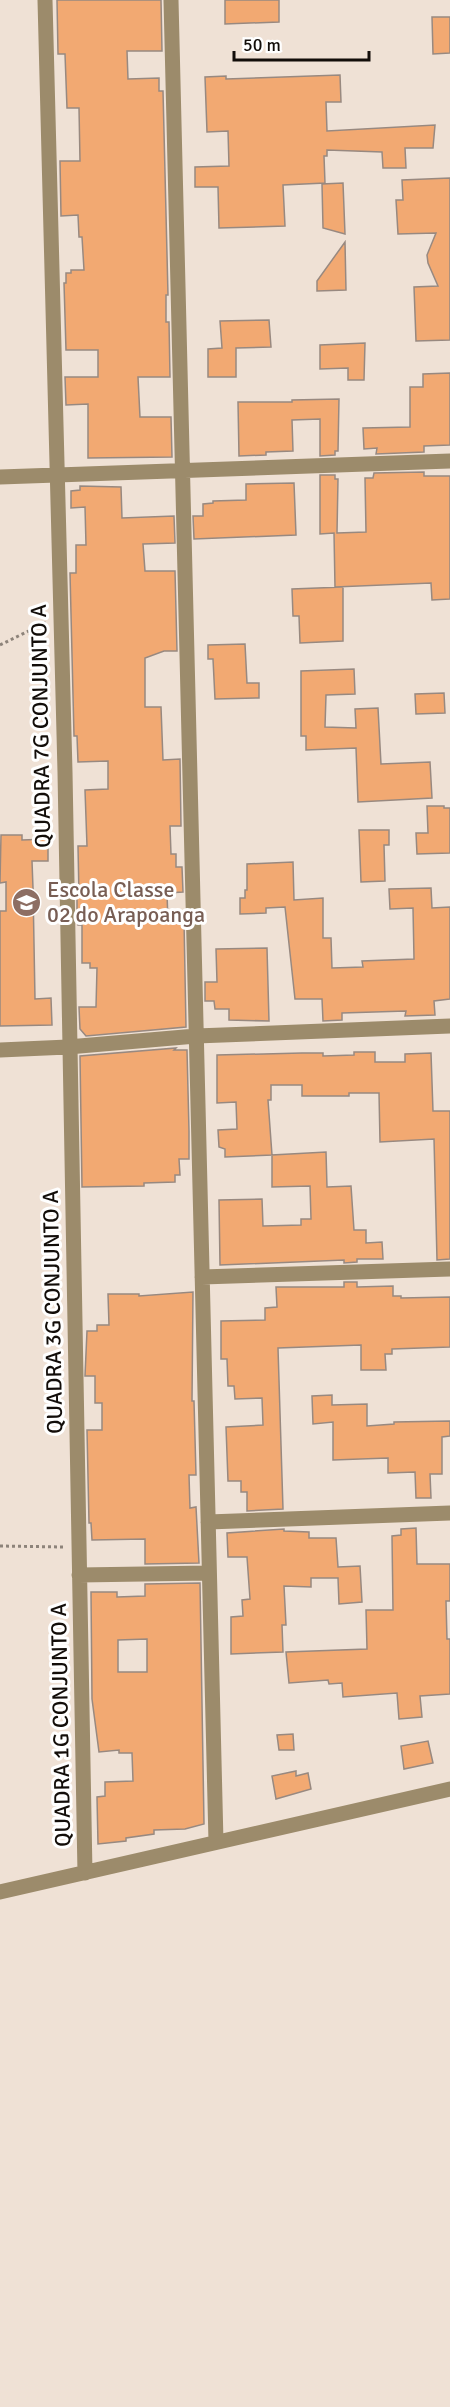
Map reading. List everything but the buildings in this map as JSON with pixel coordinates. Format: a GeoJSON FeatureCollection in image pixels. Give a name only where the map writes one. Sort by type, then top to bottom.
{"type":"FeatureCollection","features":[{"type":"Feature","properties":{"kind":"street","name":"QUADRA 7G CONJUNTO A"},"geometry":{"type":"LineString","coordinates":[[45,0],[68,1047]]}},
{"type":"Feature","properties":{"kind":"street"},"geometry":{"type":"LineString","coordinates":[[171,0],[216,1842]]}},
{"type":"Feature","properties":{"kind":"street"},"geometry":{"type":"LineString","coordinates":[[0,477],[450,461]]}},
{"type":"Feature","properties":{"kind":"street"},"geometry":{"type":"LineString","coordinates":[[0,1050],[68,1047],[196,1036],[450,1026]]}},
{"type":"Feature","properties":{"kind":"street","name":"QUADRA 3G CONJUNTO A"},"geometry":{"type":"LineString","coordinates":[[68,1047],[79,1575]]}},
{"type":"Feature","properties":{"kind":"street"},"geometry":{"type":"LineString","coordinates":[[202,1277],[450,1269]]}},
{"type":"Feature","properties":{"kind":"street"},"geometry":{"type":"LineString","coordinates":[[208,1522],[450,1514]]}},
{"type":"Feature","properties":{"kind":"street"},"geometry":{"type":"LineString","coordinates":[[79,1575],[209,1573]]}},
{"type":"Feature","properties":{"kind":"street","name":"QUADRA 1G CONJUNTO A"},"geometry":{"type":"LineString","coordinates":[[79,1575],[85,1873]]}},
{"type":"Feature","properties":{"kind":"street"},"geometry":{"type":"LineString","coordinates":[[0,1892],[450,1790]]}},
{"type":"Feature","properties":{"kind":"path"},"geometry":{"type":"LineString","coordinates":[[0,645],[60,615]]}},
{"type":"Feature","properties":{"kind":"path"},"geometry":{"type":"LineString","coordinates":[[0,1546],[79,1547]]}},
{"type":"Feature","properties":{"kind":"place","name":"Escola Classe 02 do Arapoanga"},"geometry":{"type":"Point","coordinates":[26,902]}}]}
